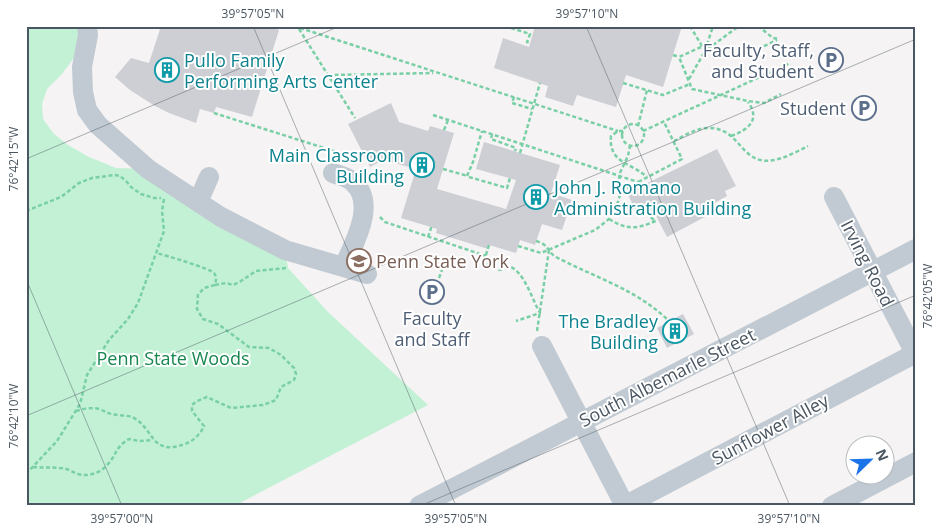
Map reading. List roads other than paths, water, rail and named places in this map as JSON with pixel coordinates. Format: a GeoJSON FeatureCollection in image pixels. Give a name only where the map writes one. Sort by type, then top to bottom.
{"type":"FeatureCollection","features":[{"type":"Feature","properties":{"kind":"street"},"geometry":{"type":"LineString","coordinates":[[87,26],[88,35],[82,67],[83,92],[87,110],[98,125],[148,170],[221,217],[285,250],[367,274]]}},
{"type":"Feature","properties":{"kind":"street"},"geometry":{"type":"LineString","coordinates":[[335,169],[355,183],[364,202],[364,212],[360,227],[344,267]]}},
{"type":"Feature","properties":{"kind":"street"},"geometry":{"type":"LineString","coordinates":[[198,202],[208,176]]}},
{"type":"Feature","properties":{"kind":"street","name":"Irving Road"},"geometry":{"type":"LineString","coordinates":[[834,197],[916,354]]}},
{"type":"Feature","properties":{"kind":"street","name":"South Albemarle Street"},"geometry":{"type":"LineString","coordinates":[[419,506],[916,248]]}},
{"type":"Feature","properties":{"kind":"street"},"geometry":{"type":"LineString","coordinates":[[539,342],[625,506]]}},
{"type":"Feature","properties":{"kind":"street","name":"Sunflower Alley"},"geometry":{"type":"LineString","coordinates":[[625,506],[916,354]]}},
{"type":"Feature","properties":{"kind":"street"},"geometry":{"type":"LineString","coordinates":[[832,506],[916,462]]}},
{"type":"Feature","properties":{"kind":"place","name":"Faculty, Staff, and Student"},"geometry":{"type":"Point","coordinates":[831,60]}},
{"type":"Feature","properties":{"kind":"place","name":"Pullo Family Performing Arts Center"},"geometry":{"type":"Point","coordinates":[167,70]}},
{"type":"Feature","properties":{"kind":"place","name":"Student"},"geometry":{"type":"Point","coordinates":[864,108]}},
{"type":"Feature","properties":{"kind":"place","name":"Main Classroom Building"},"geometry":{"type":"Point","coordinates":[422,165]}},
{"type":"Feature","properties":{"kind":"place","name":"John J. Romano Administration Building"},"geometry":{"type":"Point","coordinates":[536,197]}},
{"type":"Feature","properties":{"kind":"place","name":"Penn State York"},"geometry":{"type":"Point","coordinates":[359,261]}},
{"type":"Feature","properties":{"kind":"place","name":"Faculty and Staff"},"geometry":{"type":"Point","coordinates":[432,292]}},
{"type":"Feature","properties":{"kind":"place","name":"The Bradley Building"},"geometry":{"type":"Point","coordinates":[675,331]}},
{"type":"Feature","properties":{"kind":"park label","name":"Penn State Woods"},"geometry":{"type":"Point","coordinates":[173,358]}}]}
